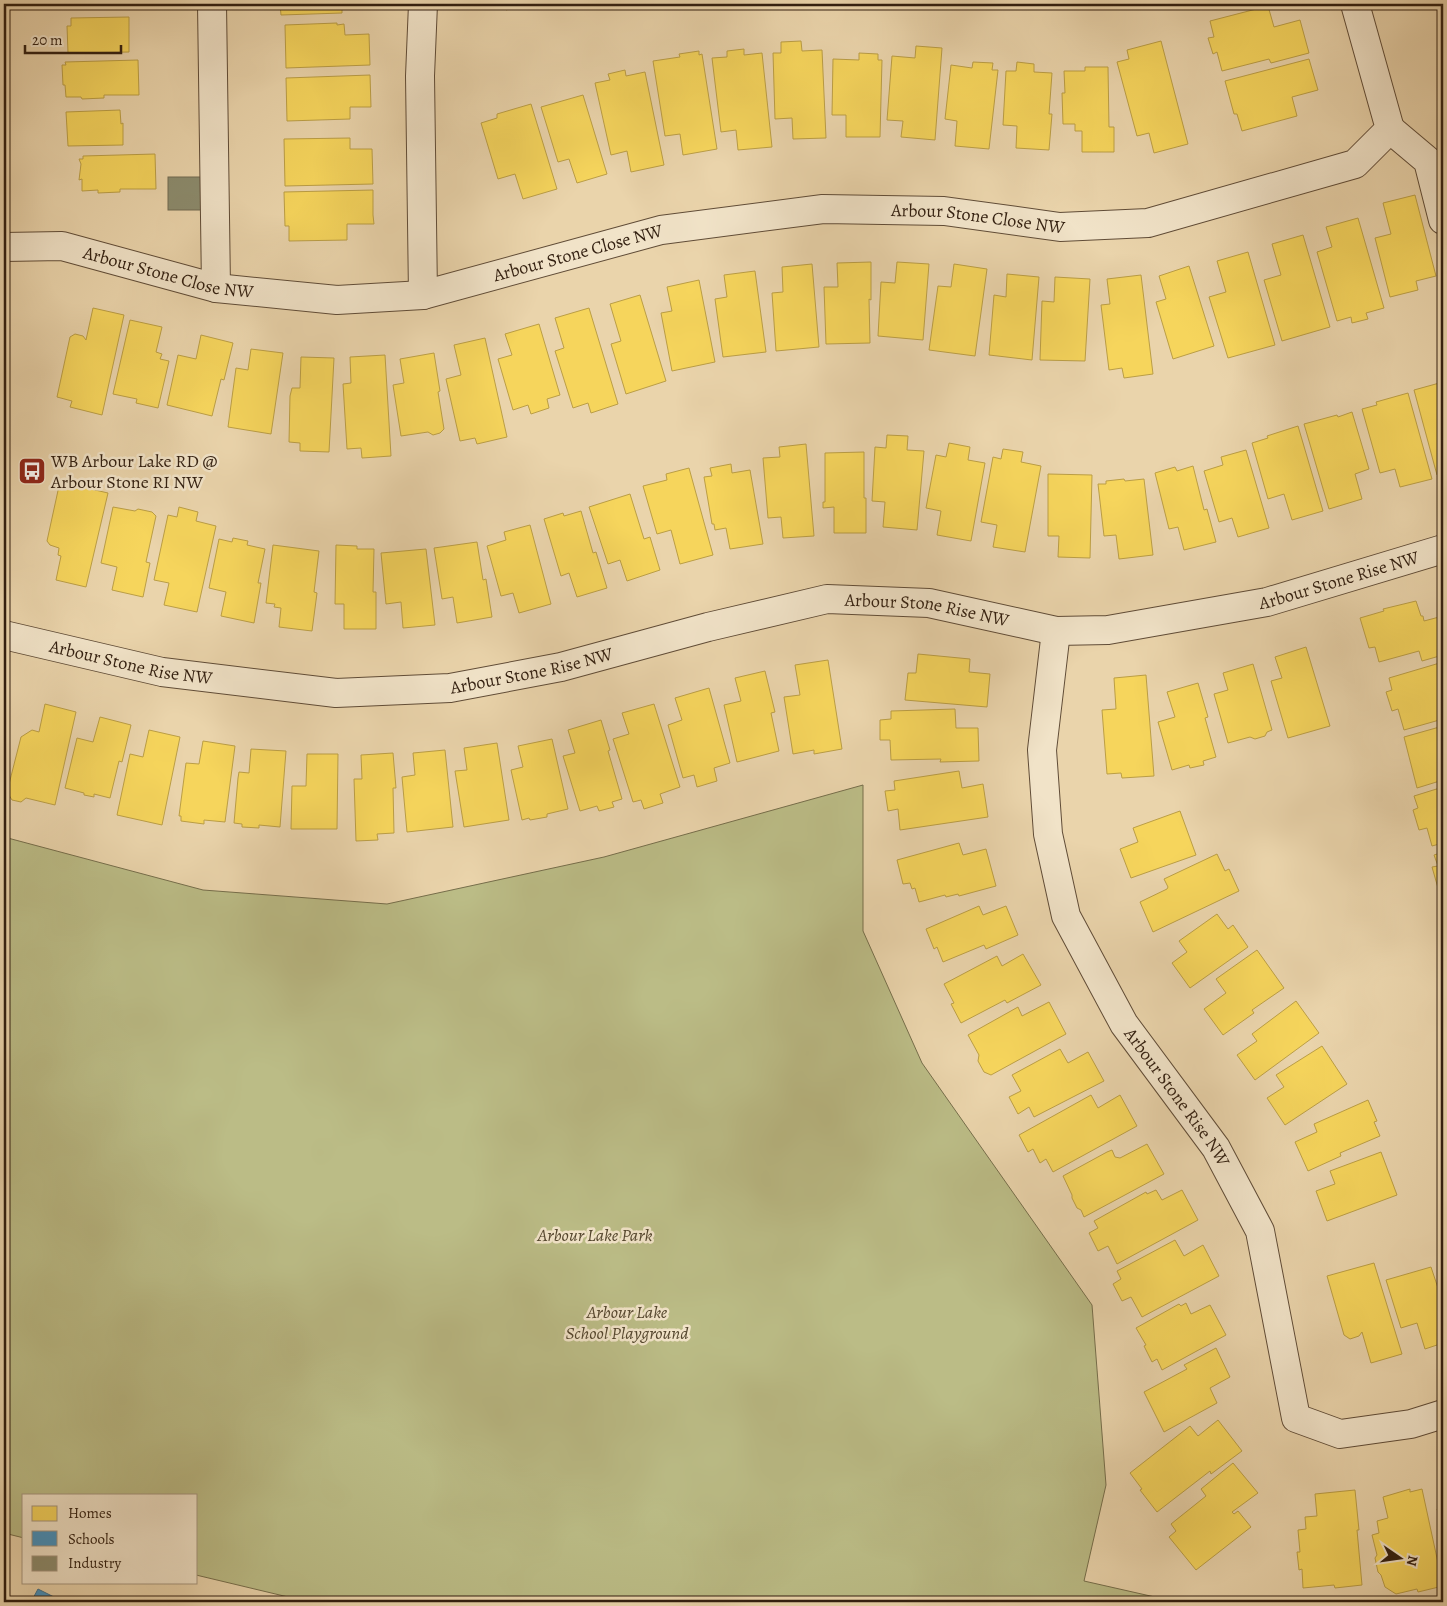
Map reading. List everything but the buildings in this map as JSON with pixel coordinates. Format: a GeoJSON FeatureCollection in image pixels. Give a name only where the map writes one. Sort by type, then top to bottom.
{"type":"FeatureCollection","features":[{"type":"Feature","properties":{"kind":"street"},"geometry":{"type":"LineString","coordinates":[[212,4],[216,288]]}},
{"type":"Feature","properties":{"kind":"street"},"geometry":{"type":"LineString","coordinates":[[423,4],[420,76],[423,294]]}},
{"type":"Feature","properties":{"kind":"street"},"geometry":{"type":"LineString","coordinates":[[1355,4],[1390,130],[1428,161],[1443,220]]}},
{"type":"Feature","properties":{"kind":"street","name":"Arbour Stone Close NW"},"geometry":{"type":"LineString","coordinates":[[4,247],[62,246],[216,288],[338,300],[423,294],[660,230],[823,209],[944,211],[1060,227],[1148,223],[1355,164],[1390,130]]}},
{"type":"Feature","properties":{"kind":"street","name":"Arbour Stone Rise NW"},"geometry":{"type":"LineString","coordinates":[[4,635],[162,672],[336,693],[450,688],[561,667],[708,626],[827,599],[929,603],[1056,630],[1108,630],[1267,602],[1443,549]]}},
{"type":"Feature","properties":{"kind":"street","name":"Arbour Stone Rise NW"},"geometry":{"type":"LineString","coordinates":[[1056,630],[1042,750],[1048,834],[1066,916],[1124,1024],[1216,1148],[1260,1231],[1296,1418],[1340,1434],[1411,1424],[1443,1414]]}},
{"type":"Feature","properties":{"kind":"green space","name":"Arbour Lake Park"},"geometry":{"type":"Polygon","coordinates":[[[863,785],[863,931],[922,1063],[1092,1305],[1106,1485],[1084,1581],[1177,1602],[309,1602],[198,1575],[198,1494],[22,1494],[22,1538],[4,1533],[4,837],[203,890],[387,904],[604,857],[863,785]]]}},
{"type":"Feature","properties":{"kind":"place","name":"WB Arbour Lake RD @ Arbour Stone RI NW"},"geometry":{"type":"Point","coordinates":[32,471]}},
{"type":"Feature","properties":{"kind":"park label","name":"Arbour Lake School Playground"},"geometry":{"type":"Point","coordinates":[627,1322]}}]}
